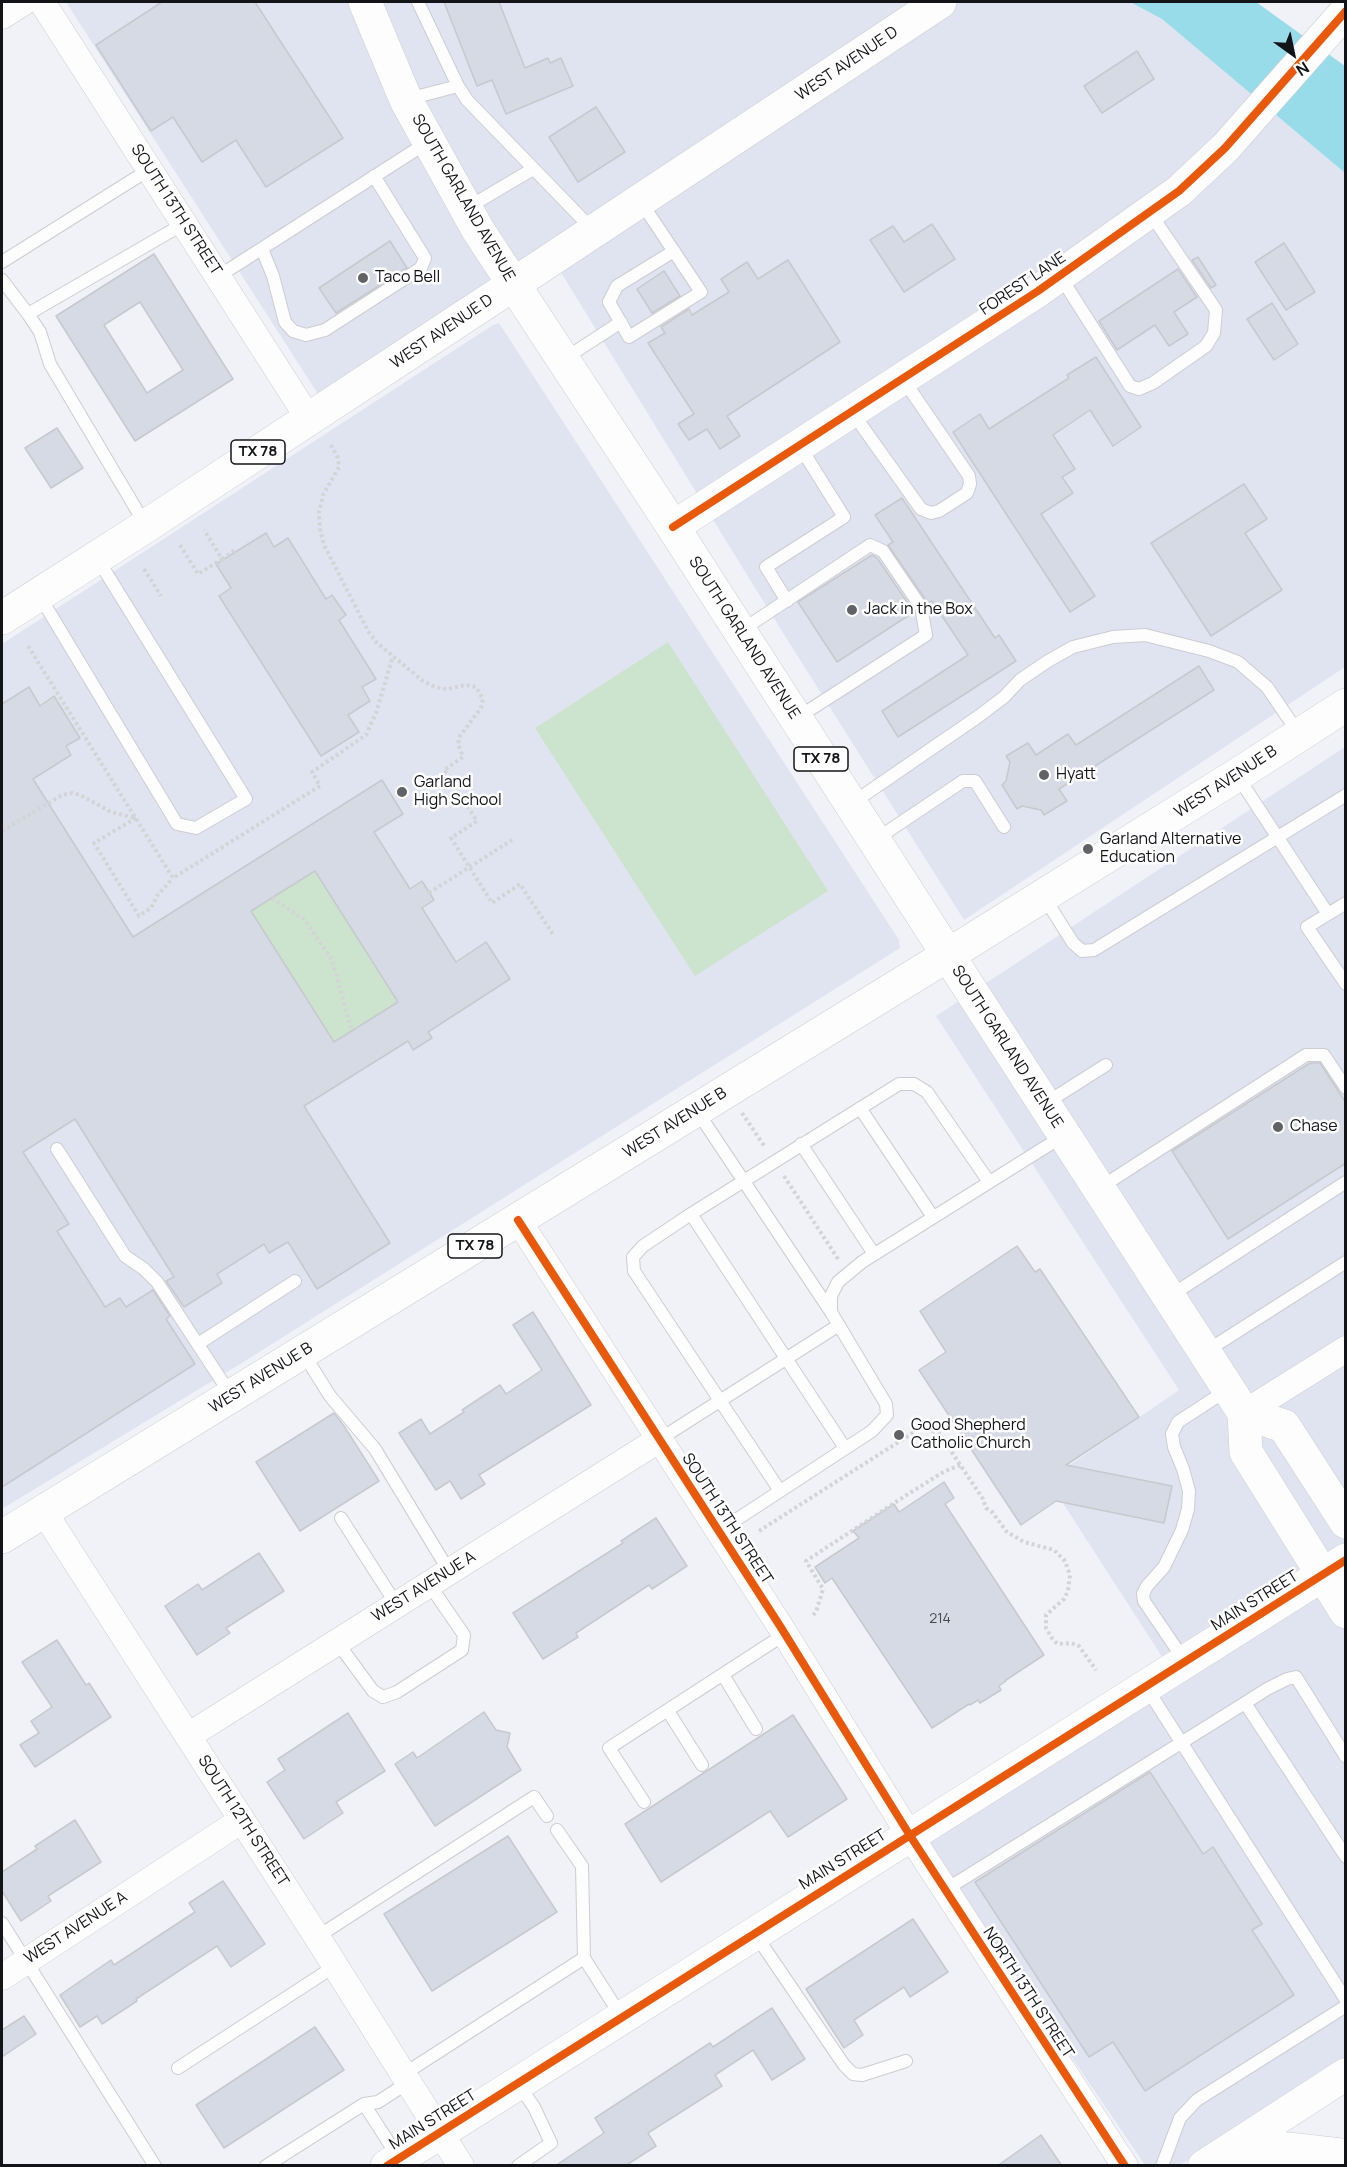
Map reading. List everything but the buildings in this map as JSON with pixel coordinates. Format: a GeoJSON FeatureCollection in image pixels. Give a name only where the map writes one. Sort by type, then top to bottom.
{"type":"FeatureCollection","features":[{"type":"Feature","properties":{"kind":"main road","name":"SOUTH GARLAND AVENUE"},"geometry":{"type":"LineString","coordinates":[[365,2],[406,100],[466,208],[1236,1401],[1246,1452],[1334,1567],[1346,1612]]}},
{"type":"Feature","properties":{"kind":"main road","name":"WEST AVENUE D"},"geometry":{"type":"LineString","coordinates":[[2,618],[309,419],[939,2]]}},
{"type":"Feature","properties":{"kind":"main road","name":"WEST AVENUE B"},"geometry":{"type":"LineString","coordinates":[[2,1537],[1044,896],[1346,705]]}},
{"type":"Feature","properties":{"kind":"main road"},"geometry":{"type":"LineString","coordinates":[[1236,1401],[1284,1426],[1341,1506]]}},
{"type":"Feature","properties":{"kind":"main road","name":"MAIN STREET"},"geometry":{"type":"LineString","coordinates":[[393,2162],[1334,1567]]}},
{"type":"Feature","properties":{"kind":"street"},"geometry":{"type":"LineString","coordinates":[[2,16],[24,2]]}},
{"type":"Feature","properties":{"kind":"street","name":"SOUTH 13TH STREET"},"geometry":{"type":"LineString","coordinates":[[42,2],[309,419]]}},
{"type":"Feature","properties":{"kind":"street","name":"FOREST LANE"},"geometry":{"type":"LineString","coordinates":[[673,527],[1060,276],[1179,190],[1225,148],[1343,14]]}},
{"type":"Feature","properties":{"kind":"street","name":"SOUTH 13TH STREET"},"geometry":{"type":"LineString","coordinates":[[519,1220],[785,1634],[909,1834]]}},
{"type":"Feature","properties":{"kind":"street"},"geometry":{"type":"LineString","coordinates":[[1236,1401],[1346,1349]]}},
{"type":"Feature","properties":{"kind":"street","name":"WEST AVENUE A"},"geometry":{"type":"LineString","coordinates":[[188,1736],[660,1439]]}},
{"type":"Feature","properties":{"kind":"street","name":"SOUTH 12TH STREET"},"geometry":{"type":"LineString","coordinates":[[44,1512],[461,2166]]}},
{"type":"Feature","properties":{"kind":"street","name":"WEST AVENUE A"},"geometry":{"type":"LineString","coordinates":[[2,1977],[242,1820]]}},
{"type":"Feature","properties":{"kind":"street","name":"NORTH 13TH STREET"},"geometry":{"type":"LineString","coordinates":[[909,1834],[1125,2166]]}},
{"type":"Feature","properties":{"kind":"street"},"geometry":{"type":"LineString","coordinates":[[1204,2166],[1346,2074]]}},
{"type":"Feature","properties":{"kind":"street"},"geometry":{"type":"LineString","coordinates":[[1228,2166],[1250,2156],[1284,2148],[1346,2155]]}},
{"type":"Feature","properties":{"kind":"lane"},"geometry":{"type":"LineString","coordinates":[[418,2],[467,100],[594,231]]}},
{"type":"Feature","properties":{"kind":"lane"},"geometry":{"type":"LineString","coordinates":[[406,100],[458,86]]}},
{"type":"Feature","properties":{"kind":"lane"},"geometry":{"type":"LineString","coordinates":[[219,276],[429,141]]}},
{"type":"Feature","properties":{"kind":"lane"},"geometry":{"type":"LineString","coordinates":[[2,262],[150,169]]}},
{"type":"Feature","properties":{"kind":"lane"},"geometry":{"type":"LineString","coordinates":[[466,208],[533,169]]}},
{"type":"Feature","properties":{"kind":"lane"},"geometry":{"type":"LineString","coordinates":[[262,249],[273,276],[285,322],[292,331],[306,335],[325,330],[421,268],[424,258],[374,176]]}},
{"type":"Feature","properties":{"kind":"lane"},"geometry":{"type":"LineString","coordinates":[[640,201],[674,251],[701,292],[630,337],[609,302],[617,286],[674,251]]}},
{"type":"Feature","properties":{"kind":"lane"},"geometry":{"type":"LineString","coordinates":[[1060,276],[1130,386],[1139,389],[1153,383],[1206,346],[1214,333],[1216,310],[1149,212]]}},
{"type":"Feature","properties":{"kind":"lane"},"geometry":{"type":"LineString","coordinates":[[28,314],[184,223]]}},
{"type":"Feature","properties":{"kind":"lane"},"geometry":{"type":"LineString","coordinates":[[2,280],[40,332],[50,364],[146,526]]}},
{"type":"Feature","properties":{"kind":"lane"},"geometry":{"type":"LineString","coordinates":[[563,360],[621,322]]}},
{"type":"Feature","properties":{"kind":"lane"},"geometry":{"type":"LineString","coordinates":[[851,411],[921,509],[931,513],[939,511],[967,493],[970,484],[969,476],[902,378]]}},
{"type":"Feature","properties":{"kind":"lane"},"geometry":{"type":"LineString","coordinates":[[787,601],[766,567],[844,517],[799,445]]}},
{"type":"Feature","properties":{"kind":"lane"},"geometry":{"type":"LineString","coordinates":[[740,632],[870,545],[883,550],[921,607],[926,635],[796,719]]}},
{"type":"Feature","properties":{"kind":"lane"},"geometry":{"type":"LineString","coordinates":[[39,594],[177,824],[195,828],[246,799],[96,557]]}},
{"type":"Feature","properties":{"kind":"lane"},"geometry":{"type":"LineString","coordinates":[[851,804],[980,716],[1004,697],[1020,680],[1048,661],[1073,647],[1113,637],[1145,635],[1209,651],[1238,662],[1267,687],[1300,735]]}},
{"type":"Feature","properties":{"kind":"lane"},"geometry":{"type":"LineString","coordinates":[[1238,775],[1328,914]]}},
{"type":"Feature","properties":{"kind":"lane"},"geometry":{"type":"LineString","coordinates":[[874,841],[963,781],[975,782],[1004,827]]}},
{"type":"Feature","properties":{"kind":"lane"},"geometry":{"type":"LineString","coordinates":[[1044,896],[1073,943],[1082,951],[1094,950],[1346,795]]}},
{"type":"Feature","properties":{"kind":"lane"},"geometry":{"type":"LineString","coordinates":[[1346,903],[1307,927],[1346,984]]}},
{"type":"Feature","properties":{"kind":"lane"},"geometry":{"type":"LineString","coordinates":[[1098,1189],[1306,1055],[1324,1055],[1346,1088]]}},
{"type":"Feature","properties":{"kind":"lane"},"geometry":{"type":"LineString","coordinates":[[1044,1104],[1106,1065]]}},
{"type":"Feature","properties":{"kind":"lane"},"geometry":{"type":"LineString","coordinates":[[780,1491],[634,1271],[633,1257],[643,1246],[743,1180],[899,1084],[914,1084],[927,1092],[989,1182]]}},
{"type":"Feature","properties":{"kind":"lane"},"geometry":{"type":"LineString","coordinates":[[860,1108],[933,1217]]}},
{"type":"Feature","properties":{"kind":"lane"},"geometry":{"type":"LineString","coordinates":[[696,1110],[831,1312],[886,1404],[886,1415],[872,1431],[719,1531]]}},
{"type":"Feature","properties":{"kind":"lane"},"geometry":{"type":"LineString","coordinates":[[831,1312],[831,1296],[838,1282],[874,1254],[1064,1135]]}},
{"type":"Feature","properties":{"kind":"lane"},"geometry":{"type":"LineString","coordinates":[[801,1144],[874,1254]]}},
{"type":"Feature","properties":{"kind":"lane"},"geometry":{"type":"LineString","coordinates":[[57,1149],[124,1256],[144,1269],[157,1282],[232,1396]]}},
{"type":"Feature","properties":{"kind":"lane"},"geometry":{"type":"LineString","coordinates":[[1168,1297],[1346,1182]]}},
{"type":"Feature","properties":{"kind":"lane"},"geometry":{"type":"LineString","coordinates":[[692,1214],[845,1448]]}},
{"type":"Feature","properties":{"kind":"lane"},"geometry":{"type":"LineString","coordinates":[[1204,1353],[1346,1262]]}},
{"type":"Feature","properties":{"kind":"lane"},"geometry":{"type":"LineString","coordinates":[[198,1344],[296,1281]]}},
{"type":"Feature","properties":{"kind":"lane"},"geometry":{"type":"LineString","coordinates":[[660,1439],[838,1324]]}},
{"type":"Feature","properties":{"kind":"lane"},"geometry":{"type":"LineString","coordinates":[[302,1352],[330,1396],[375,1449],[439,1578],[464,1635],[462,1650],[397,1692],[383,1697],[373,1691],[337,1642]]}},
{"type":"Feature","properties":{"kind":"lane"},"geometry":{"type":"LineString","coordinates":[[1185,1661],[1144,1601],[1143,1593],[1164,1567],[1182,1530],[1188,1509],[1189,1491],[1172,1434],[1178,1422],[1236,1401]]}},
{"type":"Feature","properties":{"kind":"lane"},"geometry":{"type":"LineString","coordinates":[[341,1518],[396,1604]]}},
{"type":"Feature","properties":{"kind":"lane"},"geometry":{"type":"LineString","coordinates":[[644,1802],[609,1748],[785,1634]]}},
{"type":"Feature","properties":{"kind":"lane"},"geometry":{"type":"LineString","coordinates":[[723,1675],[756,1729]]}},
{"type":"Feature","properties":{"kind":"lane"},"geometry":{"type":"LineString","coordinates":[[945,1890],[1181,1742],[1287,1679],[1296,1677],[1346,1757]]}},
{"type":"Feature","properties":{"kind":"lane"},"geometry":{"type":"LineString","coordinates":[[1145,1686],[1346,2000]]}},
{"type":"Feature","properties":{"kind":"lane"},"geometry":{"type":"LineString","coordinates":[[1245,1703],[1346,1857]]}},
{"type":"Feature","properties":{"kind":"lane"},"geometry":{"type":"LineString","coordinates":[[668,1711],[702,1765]]}},
{"type":"Feature","properties":{"kind":"lane"},"geometry":{"type":"LineString","coordinates":[[317,1937],[534,1797],[547,1816]]}},
{"type":"Feature","properties":{"kind":"lane"},"geometry":{"type":"LineString","coordinates":[[557,1830],[582,1866],[584,1958],[622,2017]]}},
{"type":"Feature","properties":{"kind":"lane"},"geometry":{"type":"LineString","coordinates":[[2,1923],[155,2166]]}},
{"type":"Feature","properties":{"kind":"lane"},"geometry":{"type":"LineString","coordinates":[[754,1932],[844,2065],[853,2074],[862,2075],[906,2061]]}},
{"type":"Feature","properties":{"kind":"lane"},"geometry":{"type":"LineString","coordinates":[[266,2166],[363,2104],[378,2102],[407,2078],[584,1958]]}},
{"type":"Feature","properties":{"kind":"lane"},"geometry":{"type":"LineString","coordinates":[[178,2068],[335,1966]]}},
{"type":"Feature","properties":{"kind":"lane"},"geometry":{"type":"LineString","coordinates":[[1162,2166],[1180,2118],[1197,2100],[1346,2006]]}},
{"type":"Feature","properties":{"kind":"lane"},"geometry":{"type":"LineString","coordinates":[[518,2083],[534,2107],[550,2143],[518,2166]]}},
{"type":"Feature","properties":{"kind":"lane"},"geometry":{"type":"LineString","coordinates":[[363,2104],[393,2162]]}},
{"type":"Feature","properties":{"kind":"path"},"geometry":{"type":"LineString","coordinates":[[331,445],[338,458],[339,467],[323,495],[319,513],[320,528],[328,553],[368,631],[376,643],[423,681],[435,687],[447,689],[466,685],[476,687],[483,699],[481,708],[460,736],[458,744],[463,757],[444,770],[477,821],[451,838],[492,903],[520,884],[554,936]]}},
{"type":"Feature","properties":{"kind":"path"},"geometry":{"type":"LineString","coordinates":[[204,530],[222,559]]}},
{"type":"Feature","properties":{"kind":"path"},"geometry":{"type":"LineString","coordinates":[[180,545],[198,573],[235,550],[236,552]]}},
{"type":"Feature","properties":{"kind":"path"},"geometry":{"type":"LineString","coordinates":[[144,569],[161,596]]}},
{"type":"Feature","properties":{"kind":"path"},"geometry":{"type":"LineString","coordinates":[[2,831],[62,795],[72,793],[80,795],[111,812],[136,818],[94,843],[139,916],[151,908],[157,896],[173,878]]}},
{"type":"Feature","properties":{"kind":"path"},"geometry":{"type":"LineString","coordinates":[[429,893],[512,840]]}},
{"type":"Feature","properties":{"kind":"path"},"geometry":{"type":"LineString","coordinates":[[272,898],[305,920],[332,960],[352,1031]]}},
{"type":"Feature","properties":{"kind":"path"},"geometry":{"type":"LineString","coordinates":[[741,1111],[765,1147]]}},
{"type":"Feature","properties":{"kind":"path"},"geometry":{"type":"LineString","coordinates":[[784,1176],[838,1259]]}},
{"type":"Feature","properties":{"kind":"path"},"geometry":{"type":"LineString","coordinates":[[759,1532],[922,1427],[939,1433],[983,1499],[986,1508],[992,1512],[1007,1532],[1024,1542],[1054,1550],[1065,1561],[1070,1575],[1068,1591],[1064,1599],[1046,1615],[1046,1628],[1053,1640],[1059,1644],[1075,1643],[1079,1646],[1096,1670]]}},
{"type":"Feature","properties":{"kind":"path"},"geometry":{"type":"LineString","coordinates":[[813,1614],[816,1612],[824,1589],[806,1561],[945,1471],[961,1465]]}},
{"type":"Feature","properties":{"kind":"shaded area"},"geometry":{"type":"Polygon","coordinates":[[[66,2],[1130,2],[1162,19],[1345,173],[1345,667],[964,920],[773,617],[544,245],[318,394],[66,2]]]}},
{"type":"Feature","properties":{"kind":"shaded area","name":"Garland High School"},"geometry":{"type":"Polygon","coordinates":[[[499,323],[899,940],[900,948],[245,1361],[2,1509],[2,644],[499,323]]]}},
{"type":"Feature","properties":{"kind":"shaded area"},"geometry":{"type":"Polygon","coordinates":[[[1345,747],[1345,2064],[1180,2165],[1145,2165],[927,1845],[1179,1683],[1048,1480],[1179,1390],[936,1016],[1345,747]]]}},
{"type":"Feature","properties":{"kind":"green space"},"geometry":{"type":"Polygon","coordinates":[[[668,642],[828,891],[695,976],[535,728],[668,642]]]}},
{"type":"Feature","properties":{"kind":"green space"},"geometry":{"type":"Polygon","coordinates":[[[315,871],[398,1002],[334,1042],[251,911],[315,871]]]}},
{"type":"Feature","properties":{"kind":"water"},"geometry":{"type":"Polygon","coordinates":[[[1130,2],[1256,2],[1345,66],[1345,173],[1162,19],[1130,2]]]}},
{"type":"Feature","properties":{"kind":"cycle path"},"geometry":{"type":"LineString","coordinates":[[673,527],[1038,291],[1179,191],[1225,148],[1346,11]]}},
{"type":"Feature","properties":{"kind":"cycle path"},"geometry":{"type":"LineString","coordinates":[[518,1220],[780,1626],[909,1834],[1125,2166]]}},
{"type":"Feature","properties":{"kind":"cycle path"},"geometry":{"type":"LineString","coordinates":[[387,2166],[1346,1560]]}},
{"type":"Feature","properties":{"kind":"place","name":"Taco Bell"},"geometry":{"type":"Point","coordinates":[363,278]}},
{"type":"Feature","properties":{"kind":"place","name":"Jack in the Box"},"geometry":{"type":"Point","coordinates":[852,610]}},
{"type":"Feature","properties":{"kind":"place","name":"Hyatt"},"geometry":{"type":"Point","coordinates":[1044,775]}},
{"type":"Feature","properties":{"kind":"place","name":"Garland High School"},"geometry":{"type":"Point","coordinates":[402,792]}},
{"type":"Feature","properties":{"kind":"place","name":"Garland Alternative Education"},"geometry":{"type":"Point","coordinates":[1088,849]}},
{"type":"Feature","properties":{"kind":"place","name":"Chase"},"geometry":{"type":"Point","coordinates":[1278,1127]}},
{"type":"Feature","properties":{"kind":"place","name":"Good Shepherd Catholic Church"},"geometry":{"type":"Point","coordinates":[899,1435]}}]}
